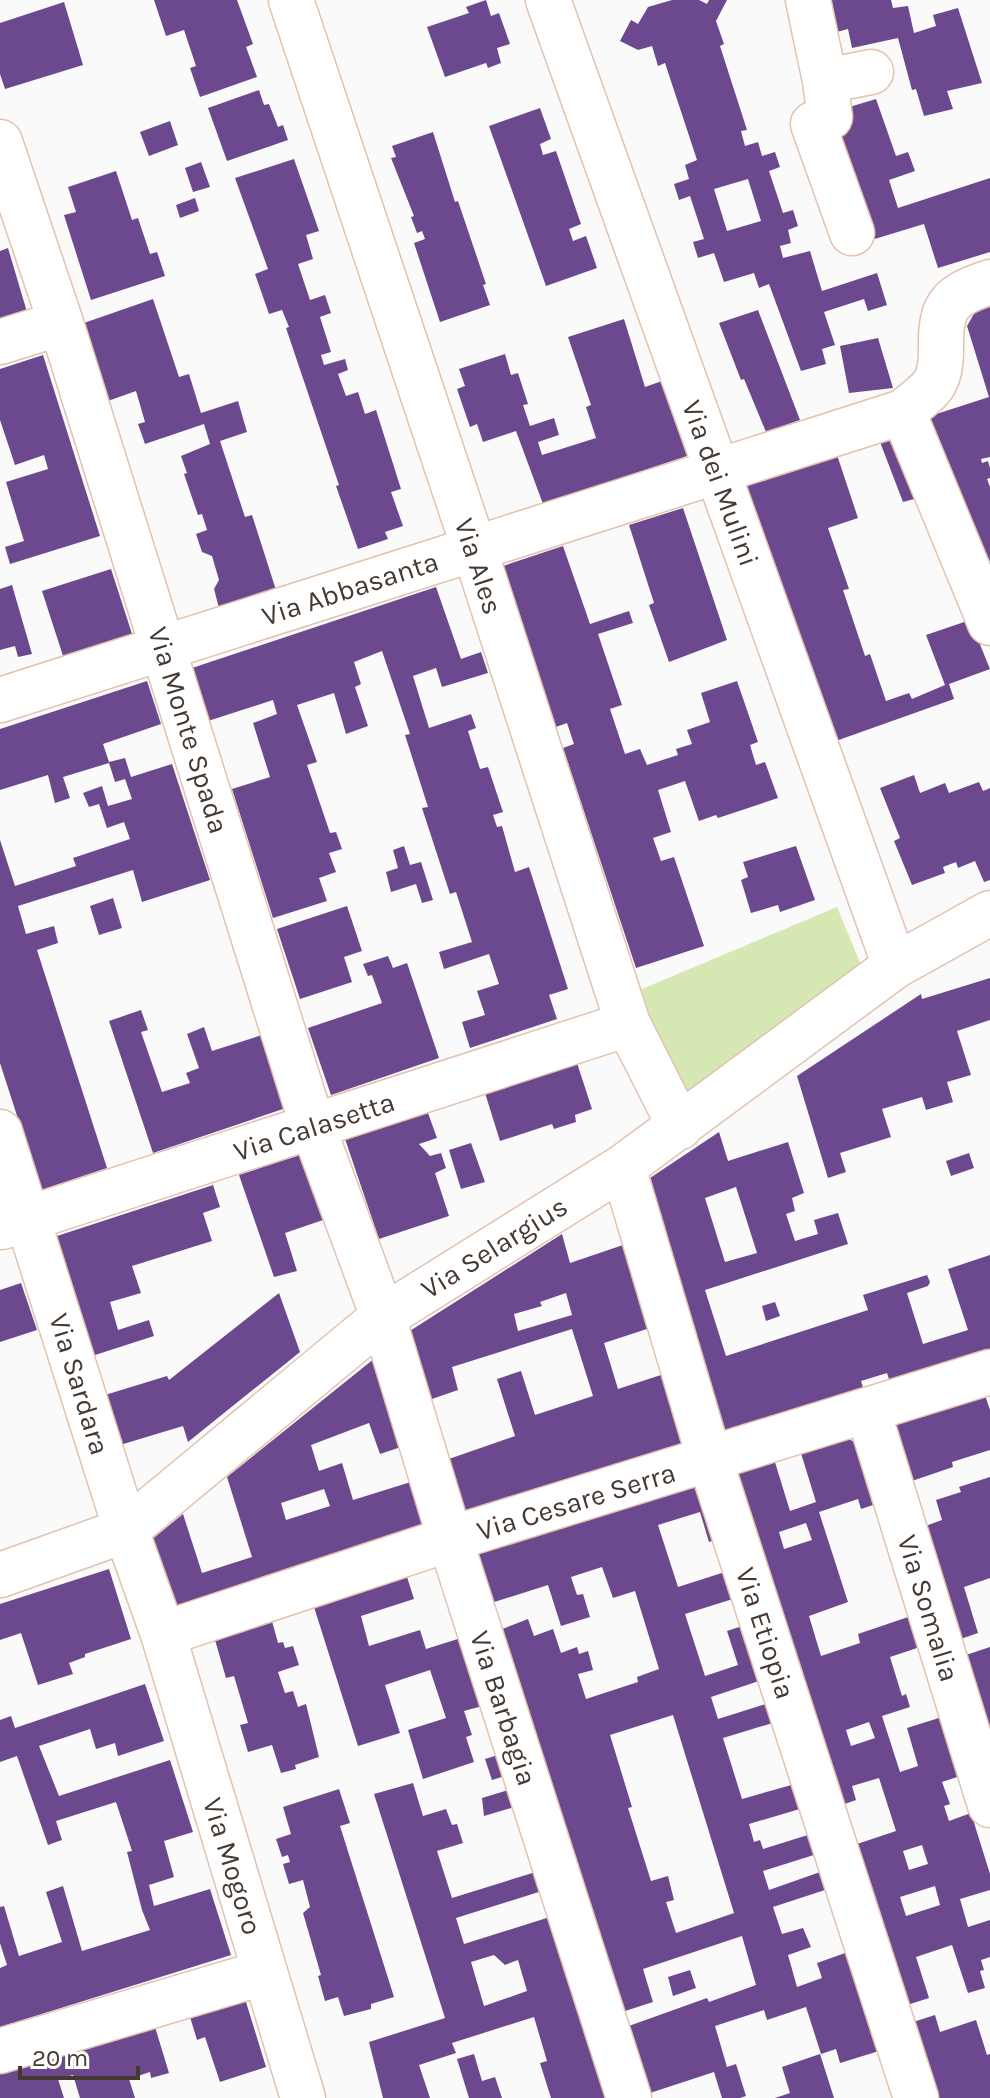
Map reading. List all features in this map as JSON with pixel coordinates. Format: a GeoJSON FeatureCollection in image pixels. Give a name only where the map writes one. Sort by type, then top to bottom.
{"type":"FeatureCollection","features":[{"type":"Feature","properties":{"kind":"street","name":"Via Ales"},"geometry":{"type":"LineString","coordinates":[[291,0],[474,548],[628,1024],[680,1127]]}},
{"type":"Feature","properties":{"kind":"street","name":"Via dei Mulini"},"geometry":{"type":"LineString","coordinates":[[548,0],[895,966]]}},
{"type":"Feature","properties":{"kind":"street"},"geometry":{"type":"LineString","coordinates":[[808,0],[830,117],[813,124],[852,233]]}},
{"type":"Feature","properties":{"kind":"street"},"geometry":{"type":"LineString","coordinates":[[825,81],[871,72]]}},
{"type":"Feature","properties":{"kind":"street","name":"Via Monte Spada"},"geometry":{"type":"LineString","coordinates":[[0,142],[61,323],[313,1127],[383,1317]]}},
{"type":"Feature","properties":{"kind":"street"},"geometry":{"type":"LineString","coordinates":[[990,282],[965,290],[947,306],[935,383],[903,412],[990,623]]}},
{"type":"Feature","properties":{"kind":"street"},"geometry":{"type":"LineString","coordinates":[[0,342],[61,323]]}},
{"type":"Feature","properties":{"kind":"street","name":"Via Abbasanta"},"geometry":{"type":"LineString","coordinates":[[0,700],[903,412]]}},
{"type":"Feature","properties":{"kind":"street","name":"Via Selargius"},"geometry":{"type":"LineString","coordinates":[[0,1575],[126,1530],[383,1317],[623,1167],[895,966],[990,913]]}},
{"type":"Feature","properties":{"kind":"street","name":"Via Calasetta"},"geometry":{"type":"LineString","coordinates":[[14,1223],[628,1024]]}},
{"type":"Feature","properties":{"kind":"street","name":"Via Sardara"},"geometry":{"type":"LineString","coordinates":[[0,1132],[14,1223],[163,1634]]}},
{"type":"Feature","properties":{"kind":"street","name":"Via Etiopia"},"geometry":{"type":"LineString","coordinates":[[623,1167],[710,1460],[916,2098]]}},
{"type":"Feature","properties":{"kind":"street","name":"Via Barbagia"},"geometry":{"type":"LineString","coordinates":[[383,1317],[450,1539],[629,2098]]}},
{"type":"Feature","properties":{"kind":"street","name":"Via Cesare Serra"},"geometry":{"type":"LineString","coordinates":[[163,1634],[450,1539],[990,1372]]}},
{"type":"Feature","properties":{"kind":"street","name":"Via Somalia"},"geometry":{"type":"LineString","coordinates":[[868,1411],[990,1805]]}},
{"type":"Feature","properties":{"kind":"street","name":"Via Mogoro"},"geometry":{"type":"LineString","coordinates":[[163,1634],[303,2098]]}},
{"type":"Feature","properties":{"kind":"street"},"geometry":{"type":"LineString","coordinates":[[0,2051],[265,1972]]}},
{"type":"Feature","properties":{"kind":"green space"},"geometry":{"type":"Polygon","coordinates":[[[837,907],[862,967],[687,1108],[630,994],[837,907]]]}},
{"type":"Feature","properties":{"kind":"building"},"geometry":{"type":"Polygon","coordinates":[[[154,0],[237,0],[253,44],[246,47],[257,77],[200,97],[190,68],[196,66],[184,30],[166,36],[154,0]]]}},
{"type":"Feature","properties":{"kind":"building"},"geometry":{"type":"Polygon","coordinates":[[[486,0],[491,16],[499,13],[510,44],[497,48],[501,63],[488,68],[486,63],[445,77],[427,27],[469,13],[466,7],[486,0]]]}},
{"type":"Feature","properties":{"kind":"building"},"geometry":{"type":"Polygon","coordinates":[[[672,0],[699,0],[707,4],[709,0],[727,0],[716,21],[724,44],[720,46],[747,130],[741,131],[745,146],[758,142],[762,156],[775,152],[780,167],[769,171],[783,213],[793,210],[798,226],[788,230],[791,243],[780,246],[783,258],[810,251],[822,291],[877,273],[887,305],[868,311],[864,299],[824,312],[835,345],[822,349],[826,364],[801,371],[769,284],[759,288],[754,273],[724,282],[714,253],[698,258],[693,242],[704,239],[690,196],[679,200],[674,184],[689,179],[685,165],[697,160],[665,63],[658,66],[652,46],[638,50],[620,41],[631,20],[638,24],[648,7],[672,0]],[[748,179],[714,189],[727,231],[761,221],[748,179]]]}},
{"type":"Feature","properties":{"kind":"building"},"geometry":{"type":"Polygon","coordinates":[[[814,0],[891,0],[893,8],[908,6],[914,33],[936,26],[933,15],[958,8],[982,83],[947,91],[953,109],[924,116],[916,89],[912,90],[898,38],[852,48],[848,29],[822,36],[814,0]]]}},
{"type":"Feature","properties":{"kind":"building"},"geometry":{"type":"Polygon","coordinates":[[[64,2],[83,65],[5,89],[0,74],[0,23],[64,2]]]}},
{"type":"Feature","properties":{"kind":"building"},"geometry":{"type":"Polygon","coordinates":[[[259,90],[264,105],[269,104],[278,127],[283,125],[288,140],[227,161],[208,108],[259,90]]]}},
{"type":"Feature","properties":{"kind":"building"},"geometry":{"type":"Polygon","coordinates":[[[876,99],[896,156],[908,152],[915,171],[889,180],[898,208],[990,178],[990,252],[938,268],[924,224],[868,241],[828,129],[852,121],[846,108],[876,99]]]}},
{"type":"Feature","properties":{"kind":"building"},"geometry":{"type":"Polygon","coordinates":[[[540,108],[551,139],[540,144],[543,155],[556,151],[581,224],[569,229],[573,241],[586,236],[597,268],[546,286],[489,126],[540,108]]]}},
{"type":"Feature","properties":{"kind":"building"},"geometry":{"type":"Polygon","coordinates":[[[170,121],[178,145],[149,156],[140,132],[170,121]]]}},
{"type":"Feature","properties":{"kind":"building"},"geometry":{"type":"Polygon","coordinates":[[[433,132],[486,284],[483,285],[490,305],[440,322],[414,243],[425,239],[422,231],[417,233],[411,217],[414,216],[391,158],[396,157],[392,146],[433,132]]]}},
{"type":"Feature","properties":{"kind":"building"},"geometry":{"type":"Polygon","coordinates":[[[294,159],[319,231],[306,235],[313,259],[298,264],[310,300],[325,295],[331,313],[320,317],[331,352],[321,355],[324,365],[345,359],[348,370],[338,374],[346,396],[358,392],[365,414],[376,410],[401,489],[391,492],[403,526],[385,532],[388,539],[358,549],[286,328],[289,327],[282,310],[269,314],[255,274],[268,269],[235,178],[294,159]]]}},
{"type":"Feature","properties":{"kind":"building"},"geometry":{"type":"Polygon","coordinates":[[[201,162],[210,187],[193,192],[185,168],[201,162]]]}},
{"type":"Feature","properties":{"kind":"building"},"geometry":{"type":"Polygon","coordinates":[[[116,171],[132,220],[138,218],[150,254],[157,252],[165,276],[91,300],[64,215],[76,212],[68,187],[116,171]]]}},
{"type":"Feature","properties":{"kind":"building"},"geometry":{"type":"Polygon","coordinates":[[[195,198],[199,211],[180,218],[176,205],[195,198]]]}},
{"type":"Feature","properties":{"kind":"building"},"geometry":{"type":"Polygon","coordinates":[[[8,248],[27,312],[0,320],[0,251],[8,248]]]}},
{"type":"Feature","properties":{"kind":"building"},"geometry":{"type":"Polygon","coordinates":[[[153,299],[179,377],[189,374],[201,413],[238,401],[247,432],[220,441],[245,517],[252,515],[276,590],[219,608],[214,589],[219,580],[212,556],[202,552],[196,534],[207,530],[202,514],[198,515],[181,456],[210,444],[204,424],[145,444],[138,424],[145,422],[136,391],[105,402],[81,324],[153,299]]]}},
{"type":"Feature","properties":{"kind":"building"},"geometry":{"type":"Polygon","coordinates":[[[990,307],[990,457],[981,459],[982,463],[988,461],[990,468],[990,478],[987,479],[990,487],[990,598],[921,419],[989,397],[967,326],[975,312],[990,307]]]}},
{"type":"Feature","properties":{"kind":"building"},"geometry":{"type":"Polygon","coordinates":[[[758,310],[800,420],[766,432],[719,323],[758,310]]]}},
{"type":"Feature","properties":{"kind":"building"},"geometry":{"type":"Polygon","coordinates":[[[624,319],[645,387],[662,381],[687,456],[543,504],[516,431],[483,442],[477,424],[470,427],[457,389],[465,386],[459,369],[505,354],[511,375],[518,373],[528,404],[523,405],[530,426],[554,418],[559,435],[538,442],[542,455],[596,438],[586,407],[591,405],[568,337],[624,319]]]}},
{"type":"Feature","properties":{"kind":"building"},"geometry":{"type":"Polygon","coordinates":[[[878,338],[893,388],[849,393],[840,346],[878,338]]]}},
{"type":"Feature","properties":{"kind":"building"},"geometry":{"type":"Polygon","coordinates":[[[43,355],[100,536],[10,564],[5,547],[24,541],[6,482],[48,469],[44,455],[15,465],[0,420],[0,369],[43,355]]]}},
{"type":"Feature","properties":{"kind":"building"},"geometry":{"type":"Polygon","coordinates":[[[893,437],[918,498],[903,502],[880,442],[893,437]]]}},
{"type":"Feature","properties":{"kind":"building"},"geometry":{"type":"Polygon","coordinates":[[[837,455],[858,518],[828,528],[849,589],[843,590],[865,656],[870,654],[886,701],[909,693],[912,699],[945,685],[926,635],[970,620],[990,669],[949,684],[954,699],[833,742],[746,485],[837,455]]]}},
{"type":"Feature","properties":{"kind":"building"},"geometry":{"type":"Polygon","coordinates":[[[683,508],[727,640],[669,662],[649,605],[654,603],[629,525],[683,508]]]}},
{"type":"Feature","properties":{"kind":"building"},"geometry":{"type":"Polygon","coordinates":[[[563,546],[590,624],[629,611],[633,623],[598,634],[622,705],[610,709],[625,754],[640,749],[647,765],[678,755],[676,749],[692,744],[687,730],[710,722],[701,693],[737,681],[758,742],[750,745],[756,765],[765,762],[778,798],[718,818],[716,815],[699,821],[685,781],[658,790],[671,832],[653,838],[661,861],[674,857],[704,946],[636,968],[563,748],[574,744],[567,723],[556,727],[503,566],[563,546]]]}},
{"type":"Feature","properties":{"kind":"building"},"geometry":{"type":"Polygon","coordinates":[[[111,569],[133,637],[64,659],[42,591],[111,569]]]}},
{"type":"Feature","properties":{"kind":"building"},"geometry":{"type":"Polygon","coordinates":[[[12,585],[32,654],[18,657],[15,646],[0,650],[0,589],[12,585]]]}},
{"type":"Feature","properties":{"kind":"building"},"geometry":{"type":"Polygon","coordinates":[[[436,587],[461,659],[481,652],[488,673],[442,687],[436,668],[413,676],[429,728],[471,714],[476,728],[468,731],[480,769],[488,767],[503,812],[493,815],[497,827],[502,826],[515,872],[529,867],[568,989],[549,995],[557,1019],[470,1048],[462,1022],[485,1015],[477,991],[499,984],[489,954],[444,969],[439,952],[472,942],[456,892],[450,894],[422,808],[428,807],[405,735],[410,734],[382,651],[354,662],[361,684],[355,687],[368,726],[346,734],[334,693],[297,705],[317,762],[307,765],[330,833],[336,832],[342,849],[329,853],[336,872],[319,878],[327,901],[273,918],[232,789],[270,777],[253,723],[277,714],[273,700],[208,721],[192,668],[436,587]]]}},
{"type":"Feature","properties":{"kind":"building"},"geometry":{"type":"Polygon","coordinates":[[[147,681],[161,724],[103,744],[109,762],[125,758],[131,777],[172,764],[210,880],[142,902],[133,870],[18,906],[26,934],[54,926],[58,943],[37,950],[107,1168],[41,1190],[0,1063],[0,840],[15,886],[76,866],[73,858],[130,839],[124,822],[107,828],[99,804],[89,807],[83,793],[102,786],[108,806],[132,799],[125,779],[115,782],[109,763],[63,777],[70,798],[55,803],[48,775],[0,790],[0,729],[147,681]]]}},
{"type":"Feature","properties":{"kind":"building"},"geometry":{"type":"Polygon","coordinates":[[[914,775],[920,793],[945,783],[949,793],[979,782],[983,791],[990,788],[990,880],[984,882],[975,861],[958,868],[956,862],[943,867],[945,873],[912,885],[894,841],[900,838],[880,788],[914,775]]]}},
{"type":"Feature","properties":{"kind":"building"},"geometry":{"type":"Polygon","coordinates":[[[404,846],[410,865],[421,862],[433,900],[422,903],[416,884],[391,892],[386,872],[398,868],[393,850],[404,846]]]}},
{"type":"Feature","properties":{"kind":"building"},"geometry":{"type":"Polygon","coordinates":[[[796,846],[815,900],[780,912],[778,905],[751,913],[741,880],[748,877],[743,862],[796,846]]]}},
{"type":"Feature","properties":{"kind":"building"},"geometry":{"type":"Polygon","coordinates":[[[113,898],[122,928],[99,935],[90,906],[113,898]]]}},
{"type":"Feature","properties":{"kind":"building"},"geometry":{"type":"Polygon","coordinates":[[[347,906],[362,951],[344,957],[352,982],[300,999],[277,929],[347,906]]]}},
{"type":"Feature","properties":{"kind":"building"},"geometry":{"type":"Polygon","coordinates":[[[388,956],[393,968],[407,963],[439,1058],[331,1095],[308,1028],[382,1003],[372,975],[368,976],[363,964],[388,956]]]}},
{"type":"Feature","properties":{"kind":"building"},"geometry":{"type":"Polygon","coordinates":[[[990,978],[990,1020],[957,1031],[971,1075],[947,1082],[953,1102],[926,1110],[922,1097],[882,1109],[891,1137],[840,1153],[846,1172],[828,1178],[797,1076],[921,994],[922,999],[990,978]]]}},
{"type":"Feature","properties":{"kind":"building"},"geometry":{"type":"Polygon","coordinates":[[[141,1010],[148,1030],[141,1032],[162,1092],[190,1083],[186,1073],[199,1068],[187,1034],[204,1027],[212,1051],[262,1035],[286,1108],[153,1153],[109,1021],[141,1010]]]}},
{"type":"Feature","properties":{"kind":"building"},"geometry":{"type":"Polygon","coordinates":[[[577,1063],[592,1109],[575,1115],[576,1122],[554,1129],[552,1124],[500,1141],[485,1093],[577,1063]]]}},
{"type":"Feature","properties":{"kind":"building"},"geometry":{"type":"Polygon","coordinates":[[[428,1113],[437,1138],[419,1144],[430,1156],[441,1153],[446,1168],[435,1173],[449,1216],[379,1239],[345,1139],[428,1113]]]}},
{"type":"Feature","properties":{"kind":"building"},"geometry":{"type":"Polygon","coordinates":[[[719,1132],[728,1161],[788,1142],[804,1193],[792,1198],[795,1211],[786,1214],[795,1241],[818,1234],[814,1220],[838,1213],[848,1244],[705,1290],[726,1356],[868,1310],[863,1295],[927,1275],[928,1286],[907,1293],[923,1344],[968,1330],[948,1269],[990,1255],[990,1350],[890,1382],[887,1373],[861,1381],[864,1391],[725,1435],[644,1182],[719,1132]],[[736,1187],[705,1198],[725,1262],[757,1253],[736,1187]]]}},
{"type":"Feature","properties":{"kind":"building"},"geometry":{"type":"Polygon","coordinates":[[[471,1143],[485,1182],[461,1189],[449,1150],[471,1143]]]}},
{"type":"Feature","properties":{"kind":"building"},"geometry":{"type":"Polygon","coordinates":[[[969,1153],[974,1168],[951,1176],[946,1161],[969,1153]]]}},
{"type":"Feature","properties":{"kind":"building"},"geometry":{"type":"Polygon","coordinates":[[[300,1155],[323,1220],[285,1233],[297,1271],[274,1277],[239,1175],[300,1155]]]}},
{"type":"Feature","properties":{"kind":"building"},"geometry":{"type":"Polygon","coordinates":[[[213,1185],[220,1207],[203,1213],[212,1241],[132,1266],[141,1293],[110,1302],[118,1330],[149,1320],[154,1336],[92,1356],[54,1237],[213,1185]]]}},
{"type":"Feature","properties":{"kind":"building"},"geometry":{"type":"Polygon","coordinates":[[[562,1234],[570,1263],[626,1244],[653,1327],[604,1343],[618,1389],[667,1373],[689,1445],[464,1517],[446,1460],[515,1436],[497,1379],[521,1371],[535,1415],[593,1396],[572,1329],[452,1367],[458,1390],[426,1401],[405,1334],[562,1234]],[[566,1293],[540,1302],[542,1306],[514,1314],[518,1331],[572,1315],[566,1293]]]}},
{"type":"Feature","properties":{"kind":"building"},"geometry":{"type":"Polygon","coordinates":[[[21,1283],[37,1330],[0,1342],[0,1290],[21,1283]]]}},
{"type":"Feature","properties":{"kind":"building"},"geometry":{"type":"Polygon","coordinates":[[[279,1293],[300,1352],[188,1442],[183,1426],[120,1445],[105,1395],[167,1376],[169,1380],[279,1293]]]}},
{"type":"Feature","properties":{"kind":"building"},"geometry":{"type":"Polygon","coordinates":[[[775,1302],[780,1316],[766,1321],[762,1306],[775,1302]]]}},
{"type":"Feature","properties":{"kind":"building"},"geometry":{"type":"Polygon","coordinates":[[[375,1358],[404,1446],[380,1454],[369,1423],[311,1445],[319,1471],[342,1463],[353,1500],[414,1481],[429,1528],[172,1611],[150,1541],[183,1514],[202,1573],[252,1557],[227,1477],[375,1358]],[[324,1489],[281,1503],[286,1520],[330,1506],[324,1489]]]}},
{"type":"Feature","properties":{"kind":"building"},"geometry":{"type":"Polygon","coordinates":[[[984,1392],[990,1410],[990,1450],[952,1462],[953,1467],[906,1483],[887,1422],[984,1392]]]}},
{"type":"Feature","properties":{"kind":"building"},"geometry":{"type":"Polygon","coordinates":[[[843,1436],[858,1444],[876,1504],[861,1509],[858,1499],[819,1512],[848,1602],[809,1616],[821,1656],[860,1643],[858,1634],[911,1616],[920,1647],[890,1657],[902,1696],[906,1694],[910,1707],[882,1716],[900,1772],[918,1766],[907,1728],[942,1717],[960,1776],[942,1782],[950,1804],[944,1806],[949,1821],[971,1813],[990,1874],[990,1890],[960,1899],[968,1927],[990,1920],[990,1957],[981,1960],[984,1970],[980,1971],[985,1988],[968,1993],[952,1945],[916,1957],[929,1998],[904,2006],[854,1845],[896,1831],[879,1778],[852,1786],[856,1800],[842,1805],[737,1471],[774,1459],[790,1511],[816,1502],[800,1450],[843,1436]],[[806,1523],[779,1532],[784,1549],[812,1540],[806,1523]],[[869,1722],[846,1730],[851,1746],[875,1738],[869,1722]],[[922,1845],[903,1851],[909,1870],[928,1864],[922,1845]],[[935,1886],[900,1897],[906,1916],[940,1905],[935,1886]]]}},
{"type":"Feature","properties":{"kind":"building"},"geometry":{"type":"Polygon","coordinates":[[[990,1477],[990,1578],[964,1587],[978,1633],[955,1641],[920,1528],[942,1520],[936,1500],[961,1492],[959,1487],[990,1477]]]}},
{"type":"Feature","properties":{"kind":"building"},"geometry":{"type":"Polygon","coordinates":[[[700,1483],[718,1539],[709,1542],[700,1512],[658,1525],[678,1587],[728,1571],[736,1598],[685,1614],[705,1676],[738,1665],[727,1631],[745,1625],[762,1680],[711,1697],[718,1719],[769,1703],[776,1722],[723,1738],[742,1799],[795,1784],[803,1808],[749,1824],[754,1842],[760,1840],[763,1849],[811,1834],[817,1854],[763,1871],[769,1890],[823,1871],[828,1889],[773,1907],[782,1934],[803,1928],[811,1947],[788,1955],[797,1987],[822,1978],[817,1963],[848,1952],[879,2051],[840,2063],[836,2049],[821,2054],[806,2007],[767,2020],[764,2010],[715,2026],[727,2067],[736,2064],[746,2096],[722,2098],[714,2072],[647,2094],[626,2027],[707,1998],[709,2002],[756,1985],[742,1936],[643,1969],[653,2002],[622,2012],[500,1630],[528,1619],[534,1636],[553,1629],[561,1653],[577,1647],[579,1654],[588,1651],[593,1670],[578,1674],[586,1699],[638,1682],[637,1677],[659,1669],[635,1591],[613,1598],[602,1567],[571,1577],[577,1595],[583,1594],[590,1617],[561,1626],[548,1585],[491,1603],[476,1554],[700,1483]],[[673,1715],[610,1735],[632,1807],[628,1808],[651,1881],[668,1876],[674,1900],[666,1902],[676,1933],[734,1913],[673,1715]]]}},
{"type":"Feature","properties":{"kind":"building"},"geometry":{"type":"Polygon","coordinates":[[[109,1569],[131,1639],[85,1654],[85,1657],[69,1663],[73,1674],[38,1685],[21,1633],[0,1640],[0,1604],[109,1569]]]}},
{"type":"Feature","properties":{"kind":"building"},"geometry":{"type":"Polygon","coordinates":[[[407,1577],[414,1599],[361,1616],[369,1646],[420,1630],[426,1649],[464,1637],[486,1705],[464,1711],[472,1735],[466,1737],[474,1762],[423,1779],[408,1730],[446,1718],[430,1670],[385,1685],[400,1733],[358,1746],[314,1607],[407,1577]]]}},
{"type":"Feature","properties":{"kind":"building"},"geometry":{"type":"Polygon","coordinates":[[[272,1621],[278,1643],[283,1642],[285,1648],[293,1646],[299,1665],[278,1672],[285,1693],[293,1691],[298,1707],[306,1704],[319,1757],[281,1773],[272,1745],[248,1752],[240,1725],[248,1723],[234,1676],[226,1678],[215,1640],[272,1621]]]}},
{"type":"Feature","properties":{"kind":"building"},"geometry":{"type":"Polygon","coordinates":[[[990,1647],[990,1750],[960,1657],[990,1647]]]}},
{"type":"Feature","properties":{"kind":"building"},"geometry":{"type":"Polygon","coordinates":[[[145,1684],[164,1741],[118,1756],[115,1743],[96,1749],[90,1729],[39,1746],[59,1796],[170,1760],[193,1832],[164,1841],[174,1877],[149,1885],[154,1906],[210,1889],[231,1955],[0,2027],[0,1968],[7,1965],[0,1943],[0,1907],[4,1906],[19,1956],[62,1942],[46,1892],[63,1886],[82,1951],[150,1930],[127,1852],[132,1851],[116,1802],[56,1821],[62,1840],[48,1845],[17,1756],[0,1762],[0,1720],[11,1716],[15,1728],[145,1684]]]}},
{"type":"Feature","properties":{"kind":"building"},"geometry":{"type":"Polygon","coordinates":[[[501,1754],[508,1775],[492,1780],[485,1759],[501,1754]]]}},
{"type":"Feature","properties":{"kind":"building"},"geometry":{"type":"Polygon","coordinates":[[[413,1783],[423,1816],[446,1809],[452,1825],[457,1824],[463,1843],[437,1851],[452,1898],[539,1871],[545,1890],[456,1918],[464,1944],[553,1916],[611,2098],[551,2098],[540,2063],[547,2061],[534,2017],[452,2043],[456,2053],[419,2065],[430,2098],[383,2098],[369,2042],[445,2018],[374,1794],[413,1783]],[[494,1955],[471,1962],[484,2006],[527,1991],[518,1960],[505,1965],[494,1955]]]}},
{"type":"Feature","properties":{"kind":"building"},"geometry":{"type":"Polygon","coordinates":[[[339,1789],[350,1823],[340,1826],[394,1997],[371,2004],[371,2009],[344,2016],[338,1997],[325,2001],[318,1976],[321,1975],[303,1913],[310,1907],[303,1880],[289,1884],[283,1864],[290,1862],[288,1855],[282,1857],[276,1839],[291,1834],[283,1807],[339,1789]]]}},
{"type":"Feature","properties":{"kind":"building"},"geometry":{"type":"Polygon","coordinates":[[[512,1789],[518,1806],[484,1816],[482,1798],[512,1789]]]}},
{"type":"Feature","properties":{"kind":"building"},"geometry":{"type":"Polygon","coordinates":[[[690,1970],[696,1988],[673,1996],[668,1977],[690,1970]]]}},
{"type":"Feature","properties":{"kind":"building"},"geometry":{"type":"Polygon","coordinates":[[[242,1989],[266,2067],[220,2082],[205,2037],[197,2040],[187,2007],[242,1989]]]}},
{"type":"Feature","properties":{"kind":"building"},"geometry":{"type":"Polygon","coordinates":[[[935,2015],[940,2032],[976,2020],[987,2055],[990,2054],[990,2098],[933,2098],[910,2023],[935,2015]]]}},
{"type":"Feature","properties":{"kind":"building"},"geometry":{"type":"Polygon","coordinates":[[[152,2017],[169,2073],[151,2078],[150,2072],[129,2079],[135,2098],[80,2098],[73,2075],[58,2079],[64,2098],[0,2098],[0,2065],[152,2017]]]}},
{"type":"Feature","properties":{"kind":"building"},"geometry":{"type":"Polygon","coordinates":[[[474,2054],[482,2081],[495,2077],[502,2098],[469,2098],[457,2059],[474,2054]]]}},
{"type":"Feature","properties":{"kind":"building"},"geometry":{"type":"Polygon","coordinates":[[[820,2054],[834,2098],[775,2098],[790,2093],[782,2067],[820,2054]]]}}]}
